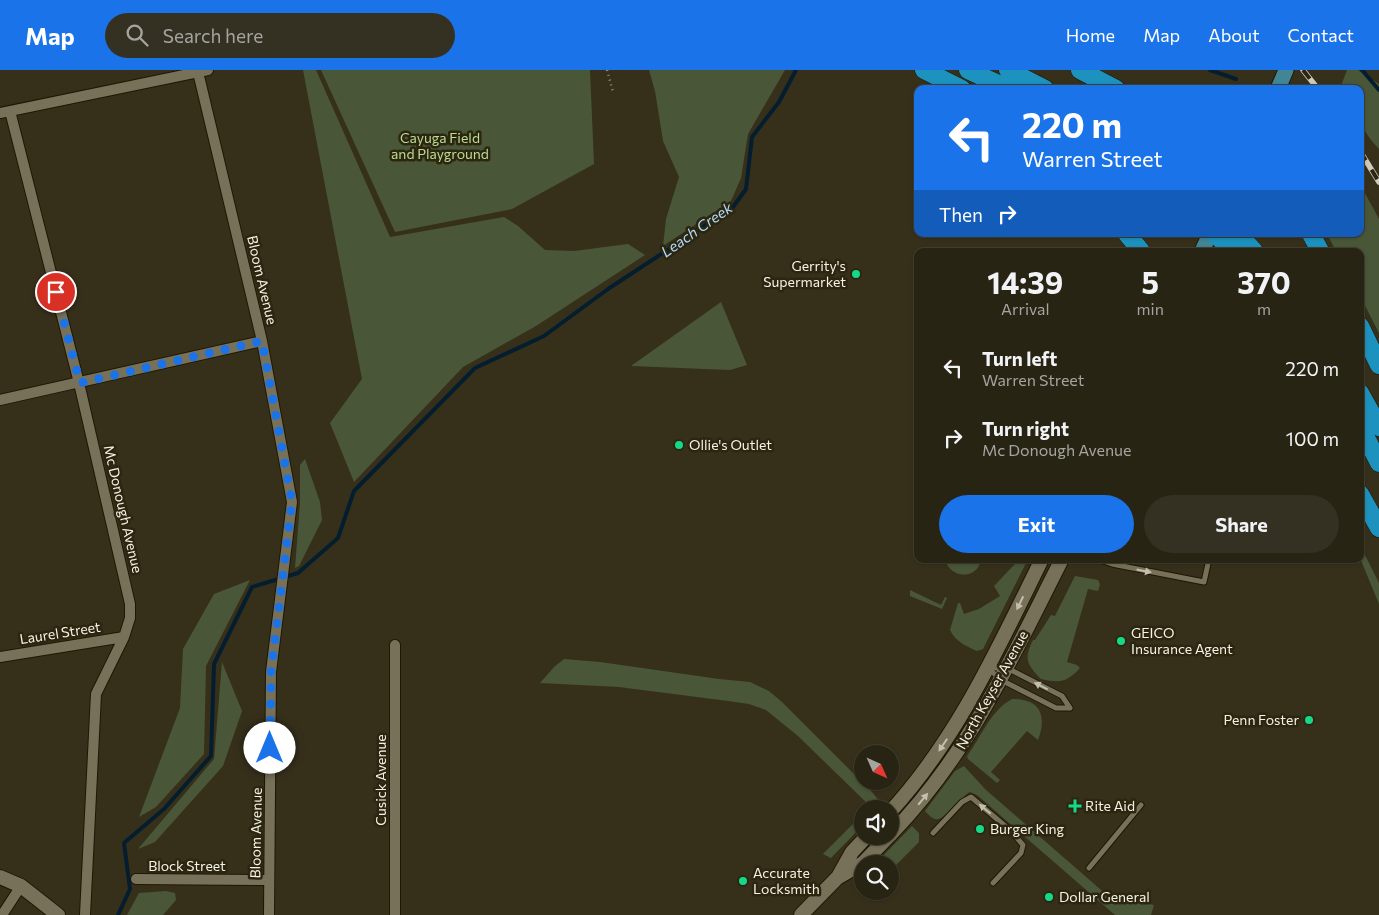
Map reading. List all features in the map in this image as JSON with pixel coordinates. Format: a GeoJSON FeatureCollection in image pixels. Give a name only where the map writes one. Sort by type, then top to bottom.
{"type":"FeatureCollection","features":[{"type":"Feature","properties":{"kind":"highway"},"geometry":{"type":"LineString","coordinates":[[924,70],[954,85]]}},
{"type":"Feature","properties":{"kind":"highway"},"geometry":{"type":"LineString","coordinates":[[968,70],[1000,85]]}},
{"type":"Feature","properties":{"kind":"highway"},"geometry":{"type":"LineString","coordinates":[[1008,70],[1037,85]]}},
{"type":"Feature","properties":{"kind":"highway"},"geometry":{"type":"LineString","coordinates":[[1080,70],[1108,85]]}},
{"type":"Feature","properties":{"kind":"highway"},"geometry":{"type":"LineString","coordinates":[[1129,237],[1139,248]]}},
{"type":"Feature","properties":{"kind":"highway"},"geometry":{"type":"LineString","coordinates":[[1222,237],[1242,245]]}},
{"type":"Feature","properties":{"kind":"highway"},"geometry":{"type":"LineString","coordinates":[[1364,334],[1379,365]]}},
{"type":"Feature","properties":{"kind":"highway"},"geometry":{"type":"LineString","coordinates":[[1364,400],[1379,427]]}},
{"type":"Feature","properties":{"kind":"highway"},"geometry":{"type":"LineString","coordinates":[[1364,434],[1379,463]]}},
{"type":"Feature","properties":{"kind":"highway"},"geometry":{"type":"LineString","coordinates":[[1364,501],[1379,528]]}},
{"type":"Feature","properties":{"kind":"main road"},"geometry":{"type":"LineString","coordinates":[[1280,85],[1286,70]]}},
{"type":"Feature","properties":{"kind":"main road","name":"North Keyser Avenue"},"geometry":{"type":"LineString","coordinates":[[899,801],[938,752],[963,714],[989,668],[1040,563]]}},
{"type":"Feature","properties":{"kind":"main road","name":"North Keyser Avenue"},"geometry":{"type":"LineString","coordinates":[[899,826],[939,780],[964,743],[1004,674],[1060,563]]}},
{"type":"Feature","properties":{"kind":"main road","name":"North Keyser Avenue"},"geometry":{"type":"LineString","coordinates":[[801,915],[837,878],[852,852],[859,845]]}},
{"type":"Feature","properties":{"kind":"main road","name":"North Keyser Avenue"},"geometry":{"type":"LineString","coordinates":[[837,878],[863,863],[881,845]]}},
{"type":"Feature","properties":{"kind":"main road"},"geometry":{"type":"LineString","coordinates":[[0,877],[21,886],[58,915]]}},
{"type":"Feature","properties":{"kind":"street"},"geometry":{"type":"LineString","coordinates":[[5,112],[203,71]]}},
{"type":"Feature","properties":{"kind":"street","name":"Bloom Avenue"},"geometry":{"type":"LineString","coordinates":[[203,71],[262,341],[292,502],[271,672],[269,915]]}},
{"type":"Feature","properties":{"kind":"street","name":"Mc Donough Avenue"},"geometry":{"type":"LineString","coordinates":[[5,112],[80,383],[130,604],[130,618],[124,637],[96,694],[84,915]]}},
{"type":"Feature","properties":{"kind":"street"},"geometry":{"type":"LineString","coordinates":[[0,400],[262,341]]}},
{"type":"Feature","properties":{"kind":"street","name":"Laurel Street"},"geometry":{"type":"LineString","coordinates":[[0,657],[124,637]]}},
{"type":"Feature","properties":{"kind":"street","name":"Cusick Avenue"},"geometry":{"type":"LineString","coordinates":[[394,645],[395,915]]}},
{"type":"Feature","properties":{"kind":"street","name":"Block Street"},"geometry":{"type":"LineString","coordinates":[[136,879],[269,880]]}},
{"type":"Feature","properties":{"kind":"street"},"geometry":{"type":"LineString","coordinates":[[2,915],[21,886]]}},
{"type":"Feature","properties":{"kind":"lane"},"geometry":{"type":"LineString","coordinates":[[1109,563],[1204,582],[1208,563]]}},
{"type":"Feature","properties":{"kind":"lane"},"geometry":{"type":"LineString","coordinates":[[989,668],[1062,696],[1070,708],[1056,708],[1004,674],[989,668]]}},
{"type":"Feature","properties":{"kind":"lane"},"geometry":{"type":"LineString","coordinates":[[933,833],[962,802],[971,797],[1011,831],[1023,845],[1021,853],[993,883]]}},
{"type":"Feature","properties":{"kind":"lane"},"geometry":{"type":"LineString","coordinates":[[1089,868],[1141,806]]}},
{"type":"Feature","properties":{"kind":"path"},"geometry":{"type":"LineString","coordinates":[[606,70],[613,92]]}},
{"type":"Feature","properties":{"kind":"green space"},"geometry":{"type":"Polygon","coordinates":[[[303,70],[316,70],[390,237],[504,217],[518,226],[545,250],[574,251],[628,244],[645,255],[536,326],[463,367],[354,482],[330,423],[362,379],[303,70]]]}},
{"type":"Feature","properties":{"kind":"green space","name":"Cayuga Field and Playground"},"geometry":{"type":"Polygon","coordinates":[[[321,70],[590,70],[594,164],[512,209],[395,232],[321,70]]]}},
{"type":"Feature","properties":{"kind":"green space"},"geometry":{"type":"Polygon","coordinates":[[[649,70],[785,70],[748,134],[741,178],[731,201],[663,246],[666,219],[679,177],[663,141],[655,91],[649,70]]]}},
{"type":"Feature","properties":{"kind":"green space"},"geometry":{"type":"Polygon","coordinates":[[[1347,70],[1358,70],[1379,84],[1379,149],[1364,130],[1364,85],[1341,85],[1347,70]]]}},
{"type":"Feature","properties":{"kind":"green space"},"geometry":{"type":"Polygon","coordinates":[[[1364,191],[1379,219],[1379,333],[1364,304],[1364,248],[1334,248],[1329,237],[1364,237],[1364,191]]]}},
{"type":"Feature","properties":{"kind":"green space"},"geometry":{"type":"Polygon","coordinates":[[[721,302],[747,365],[730,370],[631,366],[721,302]]]}},
{"type":"Feature","properties":{"kind":"green space"},"geometry":{"type":"Polygon","coordinates":[[[305,459],[320,502],[322,520],[299,566],[295,568],[300,503],[300,465],[305,459]]]}},
{"type":"Feature","properties":{"kind":"green space"},"geometry":{"type":"Polygon","coordinates":[[[1364,553],[1379,583],[1379,604],[1362,563],[1364,563],[1364,553]]]}},
{"type":"Feature","properties":{"kind":"green space"},"geometry":{"type":"Polygon","coordinates":[[[946,563],[980,563],[975,571],[964,575],[956,573],[946,563]]]}},
{"type":"Feature","properties":{"kind":"green space"},"geometry":{"type":"Polygon","coordinates":[[[1015,563],[1026,563],[983,649],[977,651],[955,638],[950,630],[958,603],[960,603],[964,614],[979,609],[1000,596],[994,586],[1015,563]]]}},
{"type":"Feature","properties":{"kind":"green space"},"geometry":{"type":"Polygon","coordinates":[[[1075,576],[1098,580],[1100,584],[1098,591],[1088,589],[1067,662],[1080,668],[1071,677],[1062,681],[1041,679],[1028,661],[1028,652],[1033,640],[1035,640],[1051,615],[1055,616],[1075,576]]]}},
{"type":"Feature","properties":{"kind":"green space"},"geometry":{"type":"Polygon","coordinates":[[[250,580],[206,666],[204,754],[156,807],[139,817],[180,708],[183,649],[214,594],[250,580]]]}},
{"type":"Feature","properties":{"kind":"green space"},"geometry":{"type":"Polygon","coordinates":[[[910,590],[941,605],[945,597],[947,598],[942,609],[910,596],[910,590]]]}},
{"type":"Feature","properties":{"kind":"green space"},"geometry":{"type":"Polygon","coordinates":[[[564,659],[750,682],[769,691],[782,702],[854,774],[854,790],[870,790],[878,800],[864,800],[798,736],[766,710],[749,704],[619,687],[540,683],[564,659]]]}},
{"type":"Feature","properties":{"kind":"green space"},"geometry":{"type":"Polygon","coordinates":[[[222,662],[242,711],[223,766],[155,842],[138,849],[214,759],[222,662]]]}},
{"type":"Feature","properties":{"kind":"green space"},"geometry":{"type":"Polygon","coordinates":[[[1012,699],[1030,702],[1039,710],[1042,723],[1041,731],[1038,740],[1027,731],[991,772],[1000,780],[997,783],[968,759],[967,756],[992,717],[1004,704],[1012,699]]]}},
{"type":"Feature","properties":{"kind":"green space"},"geometry":{"type":"Polygon","coordinates":[[[964,766],[985,789],[1108,896],[1154,905],[1151,915],[1115,915],[977,795],[970,792],[943,817],[935,819],[931,817],[925,811],[955,771],[964,766]]]}},
{"type":"Feature","properties":{"kind":"green space"},"geometry":{"type":"Polygon","coordinates":[[[854,823],[854,834],[831,858],[823,854],[854,823]]]}},
{"type":"Feature","properties":{"kind":"green space"},"geometry":{"type":"Polygon","coordinates":[[[912,826],[919,833],[919,842],[899,862],[899,855],[884,855],[894,845],[899,845],[899,839],[912,826]]]}},
{"type":"Feature","properties":{"kind":"green space"},"geometry":{"type":"Polygon","coordinates":[[[166,891],[175,893],[176,900],[163,915],[127,915],[139,893],[166,891]]]}},
{"type":"Feature","properties":{"kind":"waterway"},"geometry":{"type":"LineString","coordinates":[[118,915],[130,889],[124,843],[164,809],[211,756],[214,664],[252,587],[298,573],[338,538],[354,491],[475,368],[544,336],[608,289],[733,207],[746,189],[752,137],[779,102],[796,70]]}},
{"type":"Feature","properties":{"kind":"waterway","name":"Leach Creek"},"geometry":{"type":"LineString","coordinates":[[1210,70],[1236,79]]}},
{"type":"Feature","properties":{"kind":"waterway","name":"Leach Creek"},"geometry":{"type":"LineString","coordinates":[[1362,70],[1379,90]]}},
{"type":"Feature","properties":{"kind":"railway"},"geometry":{"type":"LineString","coordinates":[[1303,70],[1315,85]]}},
{"type":"Feature","properties":{"kind":"railway"},"geometry":{"type":"LineString","coordinates":[[1364,158],[1379,182]]}},
{"type":"Feature","properties":{"kind":"place","name":"Gerrity's Supermarket"},"geometry":{"type":"Point","coordinates":[856,274]}},
{"type":"Feature","properties":{"kind":"place","name":"Ollie's Outlet"},"geometry":{"type":"Point","coordinates":[679,445]}},
{"type":"Feature","properties":{"kind":"place","name":"GEICO Insurance Agent"},"geometry":{"type":"Point","coordinates":[1121,641]}},
{"type":"Feature","properties":{"kind":"place","name":"Penn Foster"},"geometry":{"type":"Point","coordinates":[1309,720]}},
{"type":"Feature","properties":{"kind":"place","name":"Rite Aid"},"geometry":{"type":"Point","coordinates":[1075,806]}},
{"type":"Feature","properties":{"kind":"place","name":"Burger King"},"geometry":{"type":"Point","coordinates":[980,829]}},
{"type":"Feature","properties":{"kind":"place","name":"Accurate Locksmith"},"geometry":{"type":"Point","coordinates":[743,881]}},
{"type":"Feature","properties":{"kind":"place","name":"Dollar General"},"geometry":{"type":"Point","coordinates":[1049,897]}},
{"type":"Feature","properties":{"kind":"route"},"geometry":{"type":"LineString","coordinates":[[56,292],[80,383],[262,341],[292,502],[271,672],[270,748]]}}]}
